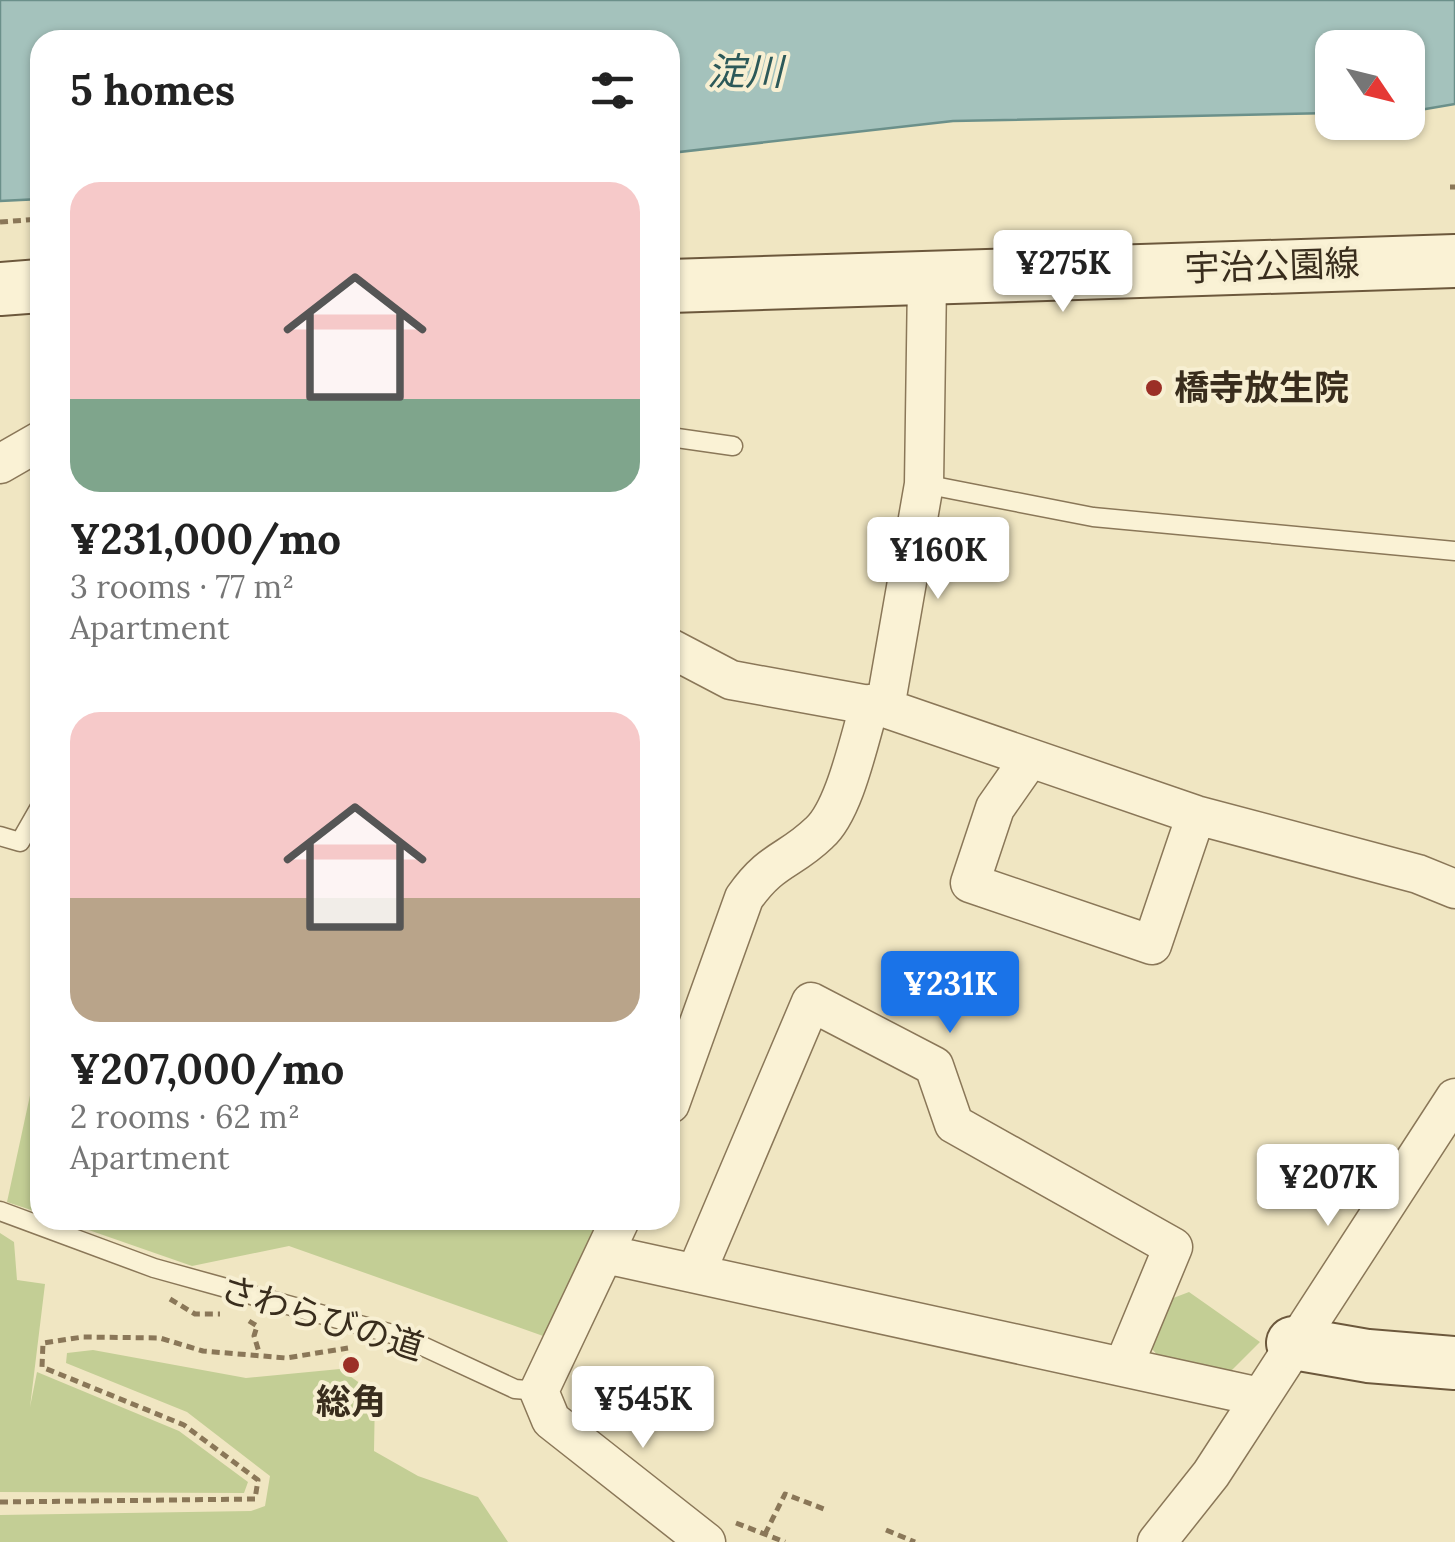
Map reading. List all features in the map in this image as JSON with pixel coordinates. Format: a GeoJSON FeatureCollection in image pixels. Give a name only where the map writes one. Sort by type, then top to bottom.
{"type":"FeatureCollection","features":[{"type":"Feature","properties":{"kind":"main road","name":"宇治公園線"},"geometry":{"type":"LineString","coordinates":[[680,286],[1455,262]]}},
{"type":"Feature","properties":{"kind":"main road"},"geometry":{"type":"LineString","coordinates":[[0,288],[30,286]]}},
{"type":"Feature","properties":{"kind":"main road"},"geometry":{"type":"LineString","coordinates":[[1293,1343],[1368,1356],[1455,1362]]}},
{"type":"Feature","properties":{"kind":"street"},"geometry":{"type":"LineString","coordinates":[[680,1076],[744,898],[764,870],[821,832],[878,706],[924,484],[927,281]]}},
{"type":"Feature","properties":{"kind":"street"},"geometry":{"type":"LineString","coordinates":[[0,464],[30,447]]}},
{"type":"Feature","properties":{"kind":"street"},"geometry":{"type":"LineString","coordinates":[[680,653],[731,680],[878,706],[1196,816],[1418,874],[1455,889]]}},
{"type":"Feature","properties":{"kind":"street"},"geometry":{"type":"LineString","coordinates":[[1030,758],[996,808],[970,884],[1152,945],[1196,816]]}},
{"type":"Feature","properties":{"kind":"street"},"geometry":{"type":"LineString","coordinates":[[696,1273],[812,1002],[934,1066],[954,1124],[1173,1247],[1124,1365]]}},
{"type":"Feature","properties":{"kind":"street"},"geometry":{"type":"LineString","coordinates":[[1173,1536],[1293,1343],[1455,1098]]}},
{"type":"Feature","properties":{"kind":"street"},"geometry":{"type":"LineString","coordinates":[[706,1542],[551,1420],[539,1391],[612,1237],[696,1273],[1260,1397]]}},
{"type":"Feature","properties":{"kind":"lane"},"geometry":{"type":"LineString","coordinates":[[680,438],[733,446]]}},
{"type":"Feature","properties":{"kind":"lane"},"geometry":{"type":"LineString","coordinates":[[924,484],[1094,518],[1455,551]]}},
{"type":"Feature","properties":{"kind":"lane"},"geometry":{"type":"LineString","coordinates":[[0,836],[20,842],[30,824]]}},
{"type":"Feature","properties":{"kind":"lane","name":"さわらびの道"},"geometry":{"type":"LineString","coordinates":[[0,1211],[30,1222]]}},
{"type":"Feature","properties":{"kind":"lane","name":"さわらびの道"},"geometry":{"type":"LineString","coordinates":[[51,1230],[154,1268],[403,1337],[515,1389],[539,1391]]}},
{"type":"Feature","properties":{"kind":"path"},"geometry":{"type":"LineString","coordinates":[[0,222],[30,220]]}},
{"type":"Feature","properties":{"kind":"path"},"geometry":{"type":"LineString","coordinates":[[254,1336],[259,1352]]}},
{"type":"Feature","properties":{"kind":"path"},"geometry":{"type":"LineString","coordinates":[[0,1502],[255,1499],[258,1480],[184,1425],[42,1367],[44,1344],[84,1337],[160,1338],[203,1351],[308,1357],[354,1346],[396,1344],[403,1337]]}},
{"type":"Feature","properties":{"kind":"path"},"geometry":{"type":"LineString","coordinates":[[765,1534],[785,1494],[824,1509]]}},
{"type":"Feature","properties":{"kind":"path"},"geometry":{"type":"LineString","coordinates":[[886,1530],[915,1542]]}},
{"type":"Feature","properties":{"kind":"green space"},"geometry":{"type":"Polygon","coordinates":[[[30,1095],[30,1210],[7,1202],[30,1095]]]}},
{"type":"Feature","properties":{"kind":"green space"},"geometry":{"type":"Polygon","coordinates":[[[89,1230],[595,1230],[546,1337],[289,1246],[192,1266],[89,1230]]]}},
{"type":"Feature","properties":{"kind":"green space"},"geometry":{"type":"Polygon","coordinates":[[[0,1233],[14,1242],[17,1280],[45,1284],[30,1407],[37,1372],[179,1431],[248,1482],[244,1493],[0,1492],[0,1233]]]}},
{"type":"Feature","properties":{"kind":"green space"},"geometry":{"type":"Polygon","coordinates":[[[1189,1292],[1260,1342],[1229,1373],[1159,1357],[1147,1343],[1168,1300],[1189,1292]]]}},
{"type":"Feature","properties":{"kind":"green space"},"geometry":{"type":"Polygon","coordinates":[[[93,1350],[246,1378],[340,1369],[375,1394],[374,1451],[418,1476],[478,1497],[508,1542],[0,1542],[0,1515],[251,1511],[265,1506],[270,1476],[187,1412],[66,1363],[67,1353],[93,1350]]]}},
{"type":"Feature","properties":{"kind":"water","name":"淀川"},"geometry":{"type":"Polygon","coordinates":[[[0,0],[1455,0],[1455,104],[1425,109],[1425,30],[1315,30],[1315,113],[953,121],[680,152],[680,30],[30,30],[30,200],[0,201],[0,0]]]}},
{"type":"Feature","properties":{"kind":"place","name":"橋寺放生院"},"geometry":{"type":"Point","coordinates":[1154,388]}},
{"type":"Feature","properties":{"kind":"place","name":"総角"},"geometry":{"type":"Point","coordinates":[351,1365]}}]}
